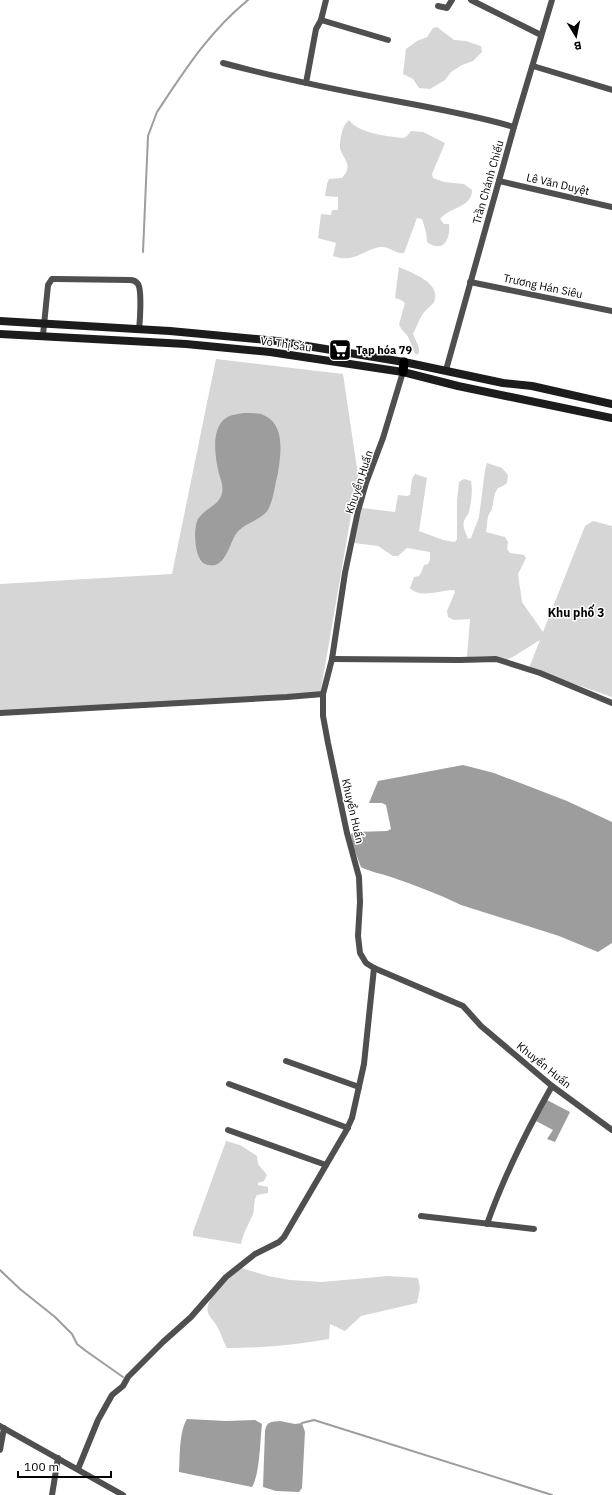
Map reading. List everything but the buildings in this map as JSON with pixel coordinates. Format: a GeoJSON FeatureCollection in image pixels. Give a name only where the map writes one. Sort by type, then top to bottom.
{"type":"FeatureCollection","features":[{"type":"Feature","properties":{"kind":"main road","name":"Võ Thị Sáu"},"geometry":{"type":"LineString","coordinates":[[0,321],[214,334],[277,341],[404,362],[503,383],[532,386],[612,404]]}},
{"type":"Feature","properties":{"kind":"main road","name":"Võ Thị Sáu"},"geometry":{"type":"LineString","coordinates":[[0,334],[43,335],[186,344],[270,352],[403,372],[458,386],[612,418]]}},
{"type":"Feature","properties":{"kind":"main road"},"geometry":{"type":"LineString","coordinates":[[403,372],[404,362]]}},
{"type":"Feature","properties":{"kind":"street"},"geometry":{"type":"LineString","coordinates":[[306,83],[316,29],[322,20],[326,0]]}},
{"type":"Feature","properties":{"kind":"street"},"geometry":{"type":"LineString","coordinates":[[438,6],[446,8],[452,0]]}},
{"type":"Feature","properties":{"kind":"street"},"geometry":{"type":"LineString","coordinates":[[471,0],[541,36]]}},
{"type":"Feature","properties":{"kind":"street","name":"Trần Chánh Chiếu"},"geometry":{"type":"LineString","coordinates":[[446,370],[514,127],[552,0]]}},
{"type":"Feature","properties":{"kind":"street"},"geometry":{"type":"LineString","coordinates":[[322,20],[388,40]]}},
{"type":"Feature","properties":{"kind":"street"},"geometry":{"type":"LineString","coordinates":[[223,64],[274,77],[482,117],[514,127]]}},
{"type":"Feature","properties":{"kind":"street"},"geometry":{"type":"LineString","coordinates":[[533,66],[612,90]]}},
{"type":"Feature","properties":{"kind":"street","name":"Lê Văn Duyệt"},"geometry":{"type":"LineString","coordinates":[[499,181],[612,207]]}},
{"type":"Feature","properties":{"kind":"street"},"geometry":{"type":"LineString","coordinates":[[43,335],[48,285],[52,279],[130,280],[136,282],[139,286],[139,330]]}},
{"type":"Feature","properties":{"kind":"street","name":"Trương Hán Siêu"},"geometry":{"type":"LineString","coordinates":[[470,282],[612,311]]}},
{"type":"Feature","properties":{"kind":"street","name":"Khuyển Huấn"},"geometry":{"type":"LineString","coordinates":[[403,372],[382,444],[366,483],[358,511],[345,573],[332,659],[323,694],[323,716],[328,743],[347,833],[359,877],[360,902],[358,936],[360,953],[366,963],[374,968],[462,1006],[482,1026],[552,1086],[612,1130]]}},
{"type":"Feature","properties":{"kind":"street"},"geometry":{"type":"LineString","coordinates":[[332,659],[496,659],[540,673],[612,702]]}},
{"type":"Feature","properties":{"kind":"street"},"geometry":{"type":"LineString","coordinates":[[0,713],[323,694]]}},
{"type":"Feature","properties":{"kind":"street"},"geometry":{"type":"LineString","coordinates":[[78,1469],[98,1420],[112,1395],[123,1386],[128,1377],[163,1342],[191,1318],[226,1277],[255,1254],[279,1242],[284,1237],[348,1128],[352,1118],[359,1087],[369,1026],[374,968]]}},
{"type":"Feature","properties":{"kind":"street"},"geometry":{"type":"LineString","coordinates":[[286,1061],[359,1087]]}},
{"type":"Feature","properties":{"kind":"street"},"geometry":{"type":"LineString","coordinates":[[229,1084],[348,1128]]}},
{"type":"Feature","properties":{"kind":"street"},"geometry":{"type":"LineString","coordinates":[[487,1224],[498,1194],[537,1113],[552,1086]]}},
{"type":"Feature","properties":{"kind":"street"},"geometry":{"type":"LineString","coordinates":[[228,1130],[326,1165]]}},
{"type":"Feature","properties":{"kind":"street"},"geometry":{"type":"LineString","coordinates":[[421,1216],[534,1229]]}},
{"type":"Feature","properties":{"kind":"street"},"geometry":{"type":"LineString","coordinates":[[0,1450],[2,1427],[78,1469],[112,1492],[123,1495]]}},
{"type":"Feature","properties":{"kind":"street"},"geometry":{"type":"LineString","coordinates":[[52,1495],[58,1458]]}},
{"type":"Feature","properties":{"kind":"shaded area"},"geometry":{"type":"Polygon","coordinates":[[[437,27],[454,40],[466,41],[481,46],[482,52],[473,61],[462,65],[451,72],[445,80],[430,89],[419,88],[413,79],[403,74],[406,49],[417,41],[427,37],[433,28],[437,27]]]}},
{"type":"Feature","properties":{"kind":"shaded area"},"geometry":{"type":"Polygon","coordinates":[[[349,120],[359,128],[374,134],[404,138],[411,131],[423,132],[445,143],[432,174],[433,178],[444,182],[464,184],[472,190],[471,196],[464,204],[444,215],[440,219],[444,224],[449,224],[449,235],[442,246],[433,245],[427,242],[422,219],[417,218],[404,253],[399,253],[381,247],[353,257],[341,258],[333,256],[336,243],[318,238],[321,214],[331,215],[332,210],[338,210],[338,197],[325,196],[329,179],[342,178],[347,170],[348,166],[340,149],[340,145],[343,130],[349,120]]]}},
{"type":"Feature","properties":{"kind":"shaded area"},"geometry":{"type":"Polygon","coordinates":[[[399,267],[418,276],[430,284],[434,289],[434,302],[423,313],[413,334],[419,348],[419,353],[416,355],[408,337],[399,324],[405,303],[395,298],[399,267]]]}},
{"type":"Feature","properties":{"kind":"shaded area"},"geometry":{"type":"Polygon","coordinates":[[[216,359],[343,374],[358,475],[320,695],[0,712],[0,584],[172,574],[216,359]]]}},
{"type":"Feature","properties":{"kind":"shaded area"},"geometry":{"type":"Polygon","coordinates":[[[243,413],[261,414],[269,418],[275,424],[278,431],[281,447],[278,473],[271,504],[262,516],[239,530],[222,561],[212,565],[205,564],[201,561],[197,550],[195,529],[196,523],[201,515],[218,501],[222,493],[222,484],[215,449],[216,435],[221,422],[232,415],[243,413]]]}},
{"type":"Feature","properties":{"kind":"shaded area"},"geometry":{"type":"Polygon","coordinates":[[[487,463],[502,468],[508,475],[507,483],[498,488],[495,493],[492,509],[488,516],[486,532],[505,537],[508,542],[507,549],[510,553],[524,555],[526,558],[518,574],[522,602],[543,632],[585,526],[593,521],[612,526],[612,697],[529,668],[540,640],[507,659],[491,656],[467,657],[470,619],[454,620],[448,617],[447,611],[455,592],[454,590],[419,593],[410,588],[414,577],[419,576],[424,565],[428,564],[430,560],[430,552],[407,548],[398,556],[393,556],[378,546],[354,543],[362,508],[395,512],[398,495],[410,495],[412,479],[415,474],[427,478],[419,531],[443,540],[455,542],[457,539],[457,500],[459,482],[464,479],[471,481],[472,492],[469,512],[464,521],[464,530],[468,539],[471,538],[479,517],[487,463]]]}},
{"type":"Feature","properties":{"kind":"shaded area"},"geometry":{"type":"Polygon","coordinates":[[[463,765],[494,773],[567,801],[612,822],[612,943],[598,952],[559,936],[461,905],[418,886],[361,867],[352,844],[351,834],[355,832],[387,831],[391,829],[386,805],[382,803],[369,803],[378,781],[463,765]]]}},
{"type":"Feature","properties":{"kind":"shaded area"},"geometry":{"type":"Polygon","coordinates":[[[545,1099],[570,1112],[555,1142],[547,1139],[553,1130],[534,1120],[545,1099]]]}},
{"type":"Feature","properties":{"kind":"shaded area"},"geometry":{"type":"Polygon","coordinates":[[[226,1141],[240,1145],[257,1156],[258,1164],[267,1175],[264,1181],[258,1183],[258,1185],[268,1187],[268,1193],[257,1195],[253,1214],[241,1244],[193,1236],[193,1232],[226,1141]]]}},
{"type":"Feature","properties":{"kind":"shaded area"},"geometry":{"type":"Polygon","coordinates":[[[238,1267],[268,1276],[290,1280],[322,1282],[388,1276],[418,1278],[420,1288],[417,1303],[361,1316],[345,1331],[330,1324],[329,1339],[278,1346],[227,1348],[221,1333],[208,1313],[208,1307],[218,1288],[238,1267]]]}},
{"type":"Feature","properties":{"kind":"shaded area"},"geometry":{"type":"Polygon","coordinates":[[[187,1419],[226,1421],[255,1420],[262,1424],[257,1474],[252,1487],[179,1472],[181,1437],[184,1424],[187,1419]]]}},
{"type":"Feature","properties":{"kind":"shaded area"},"geometry":{"type":"Polygon","coordinates":[[[280,1421],[295,1424],[302,1423],[305,1432],[302,1488],[299,1492],[276,1491],[263,1487],[265,1431],[268,1424],[280,1421]]]}},
{"type":"Feature","properties":{"kind":"waterway"},"geometry":{"type":"LineString","coordinates":[[143,252],[148,136],[157,112],[209,39],[248,0]]}},
{"type":"Feature","properties":{"kind":"waterway"},"geometry":{"type":"LineString","coordinates":[[0,1270],[20,1289],[55,1317],[72,1334],[77,1344],[123,1377]]}},
{"type":"Feature","properties":{"kind":"waterway"},"geometry":{"type":"LineString","coordinates":[[302,1423],[314,1420],[552,1495]]}},
{"type":"Feature","properties":{"kind":"place","name":"Tạp hóa 79"},"geometry":{"type":"Point","coordinates":[340,350]}},
{"type":"Feature","properties":{"kind":"district","name":"Khu phố 3"},"geometry":{"type":"Point","coordinates":[576,612]}}]}
